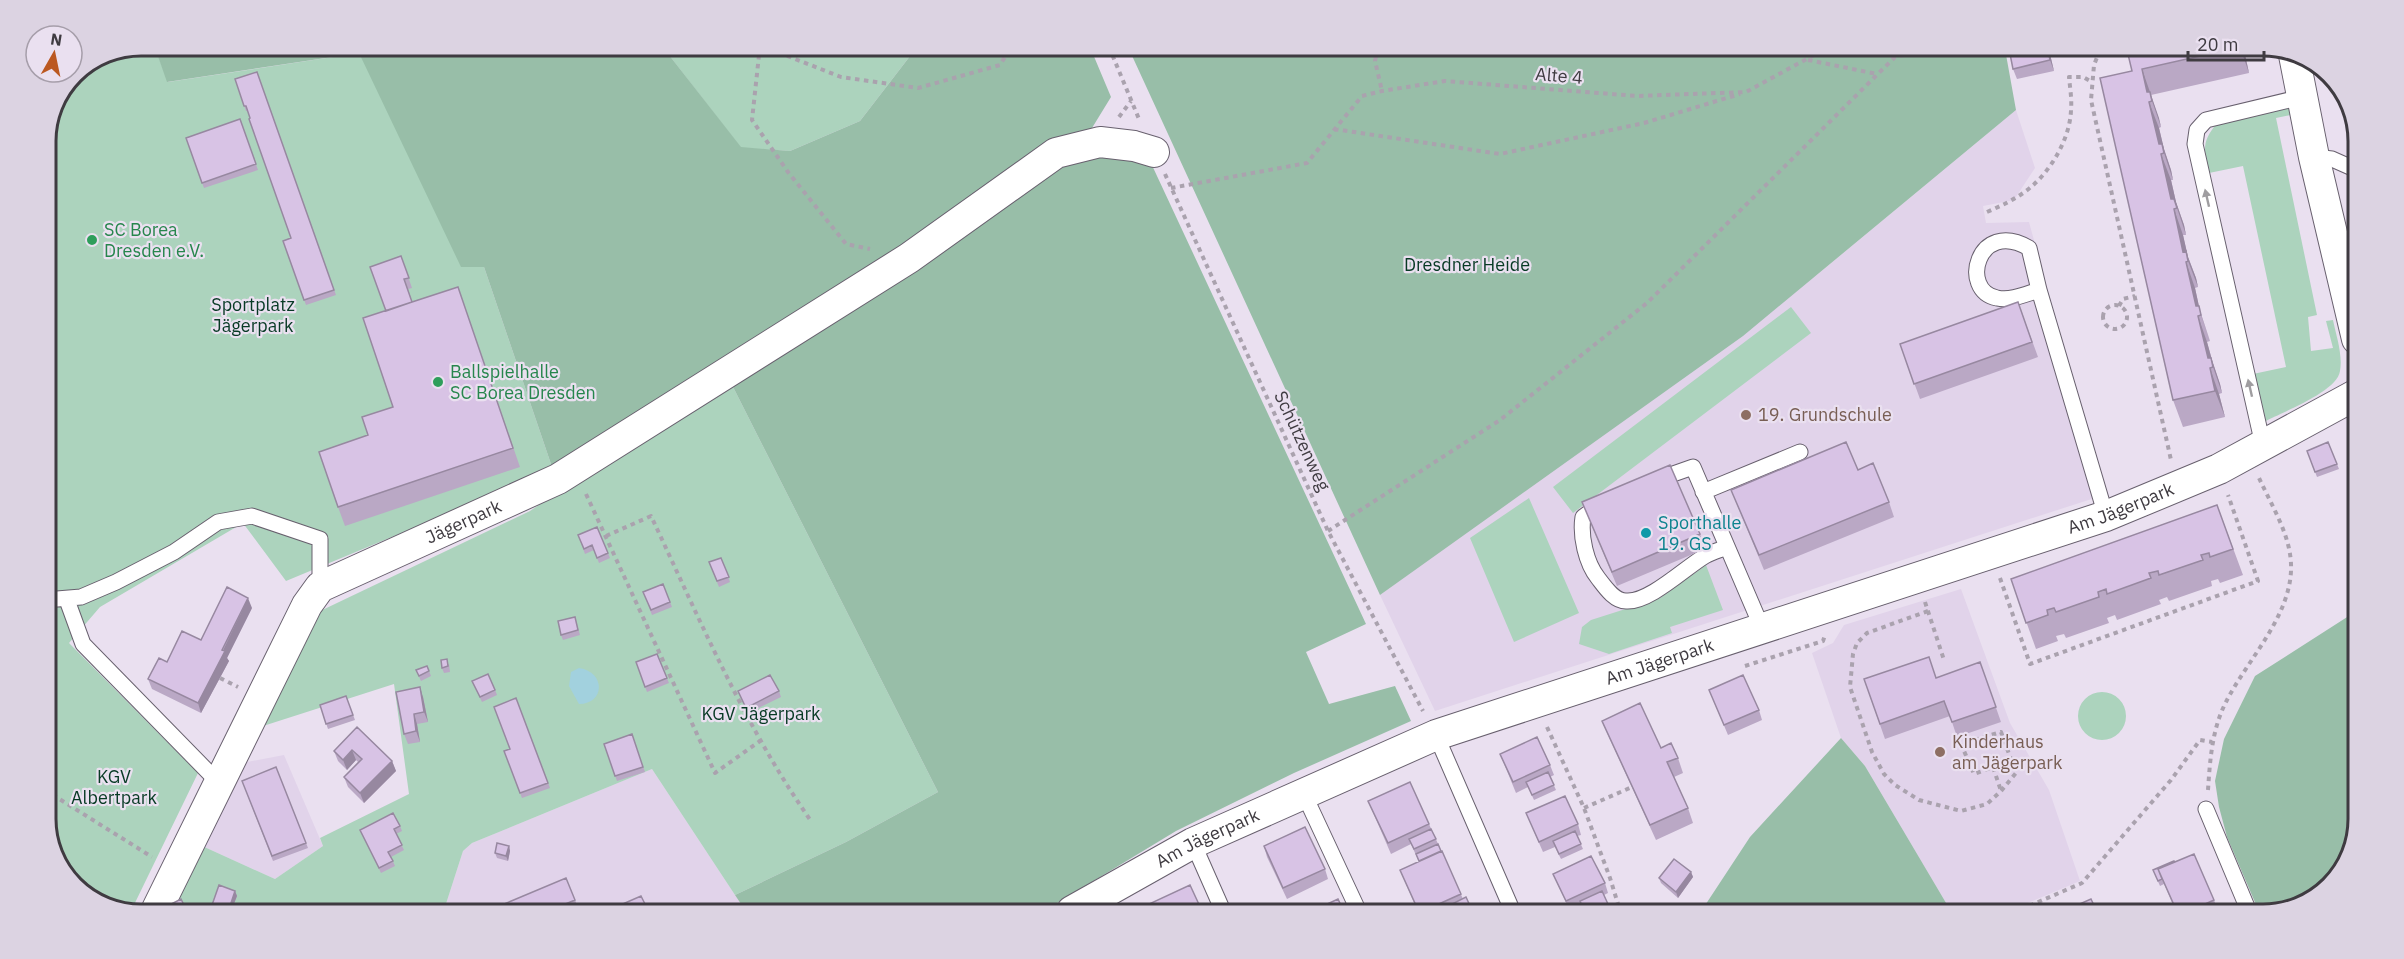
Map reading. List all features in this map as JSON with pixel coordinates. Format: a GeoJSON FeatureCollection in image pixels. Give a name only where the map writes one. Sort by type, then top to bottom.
{"type":"FeatureCollection","features":[{"type":"Feature","properties":{"kind":"street"},"geometry":{"type":"LineString","coordinates":[[2295,62],[2314,157],[2348,294]]}},
{"type":"Feature","properties":{"kind":"street","name":"Jägerpark"},"geometry":{"type":"LineString","coordinates":[[320,587],[558,479],[909,258],[1056,153],[1100,142],[1134,146],[1154,152]]}},
{"type":"Feature","properties":{"kind":"street","name":"Am Jägerpark"},"geometry":{"type":"LineString","coordinates":[[1084,904],[1193,843],[1436,735],[2106,516],[2219,469],[2348,399]]}},
{"type":"Feature","properties":{"kind":"street"},"geometry":{"type":"LineString","coordinates":[[159,904],[307,605],[320,587]]}},
{"type":"Feature","properties":{"kind":"lane"},"geometry":{"type":"LineString","coordinates":[[2255,449],[2195,144],[2198,130],[2206,120],[2302,97]]}},
{"type":"Feature","properties":{"kind":"lane"},"geometry":{"type":"LineString","coordinates":[[2314,157],[2332,159],[2348,166]]}},
{"type":"Feature","properties":{"kind":"lane"},"geometry":{"type":"LineString","coordinates":[[2038,290],[2011,299],[1995,298],[1982,289],[1976,273],[1978,258],[1987,248],[1999,241],[2016,240],[2029,248],[2038,290],[2106,516]]}},
{"type":"Feature","properties":{"kind":"lane"},"geometry":{"type":"LineString","coordinates":[[1703,492],[1800,452]]}},
{"type":"Feature","properties":{"kind":"lane"},"geometry":{"type":"LineString","coordinates":[[1646,484],[1693,467],[1762,628]]}},
{"type":"Feature","properties":{"kind":"lane"},"geometry":{"type":"LineString","coordinates":[[1616,497],[1588,512],[1583,517],[1582,523],[1583,540],[1596,575],[1617,599],[1626,602],[1637,599],[1671,582],[1705,556],[1727,547]]}},
{"type":"Feature","properties":{"kind":"lane"},"geometry":{"type":"LineString","coordinates":[[56,600],[81,597],[116,582],[174,552],[218,522],[252,516],[320,539],[320,587]]}},
{"type":"Feature","properties":{"kind":"lane"},"geometry":{"type":"LineString","coordinates":[[67,600],[83,644],[219,783]]}},
{"type":"Feature","properties":{"kind":"lane"},"geometry":{"type":"LineString","coordinates":[[1436,735],[1510,904]]}},
{"type":"Feature","properties":{"kind":"lane"},"geometry":{"type":"LineString","coordinates":[[1304,794],[1355,904]]}},
{"type":"Feature","properties":{"kind":"lane"},"geometry":{"type":"LineString","coordinates":[[2206,809],[2246,904]]}},
{"type":"Feature","properties":{"kind":"lane"},"geometry":{"type":"LineString","coordinates":[[1193,843],[1220,904]]}},
{"type":"Feature","properties":{"kind":"path"},"geometry":{"type":"LineString","coordinates":[[760,55],[752,120],[788,172],[846,244],[909,258]]}},
{"type":"Feature","properties":{"kind":"path"},"geometry":{"type":"LineString","coordinates":[[784,55],[841,77],[918,88],[1000,65],[1006,55]]}},
{"type":"Feature","properties":{"kind":"path"},"geometry":{"type":"LineString","coordinates":[[1112,55],[1131,101]]}},
{"type":"Feature","properties":{"kind":"path"},"geometry":{"type":"LineString","coordinates":[[1376,55],[1375,61],[1382,91]]}},
{"type":"Feature","properties":{"kind":"path","name":"Alte 4"},"geometry":{"type":"LineString","coordinates":[[1171,188],[1307,163],[1362,96],[1382,91],[1445,81],[1637,96],[1746,92],[1815,55]]}},
{"type":"Feature","properties":{"kind":"path"},"geometry":{"type":"LineString","coordinates":[[1328,531],[1500,420],[1647,303],[1895,57],[1903,55]]}},
{"type":"Feature","properties":{"kind":"path"},"geometry":{"type":"LineString","coordinates":[[2098,55],[2094,65],[2091,100],[2177,487]]}},
{"type":"Feature","properties":{"kind":"path"},"geometry":{"type":"LineString","coordinates":[[1807,60],[1878,74]]}},
{"type":"Feature","properties":{"kind":"path"},"geometry":{"type":"LineString","coordinates":[[1987,212],[2014,200],[2033,186],[2054,159],[2067,136],[2071,110],[2069,77],[2083,77],[2092,82]]}},
{"type":"Feature","properties":{"kind":"path"},"geometry":{"type":"LineString","coordinates":[[1334,129],[1500,154],[1644,123],[1746,92]]}},
{"type":"Feature","properties":{"kind":"path","name":"Schützenweg"},"geometry":{"type":"LineString","coordinates":[[1154,152],[1328,531],[1436,735]]}},
{"type":"Feature","properties":{"kind":"path"},"geometry":{"type":"LineString","coordinates":[[2119,306],[2123,299],[2135,296]]}},
{"type":"Feature","properties":{"kind":"path"},"geometry":{"type":"LineString","coordinates":[[2119,306],[2124,308],[2128,317],[2124,326],[2114,329],[2106,324],[2104,314],[2109,307],[2119,306]]}},
{"type":"Feature","properties":{"kind":"path"},"geometry":{"type":"LineString","coordinates":[[2206,809],[2212,742],[2225,703],[2277,619],[2286,598],[2290,577],[2290,554],[2255,449]]}},
{"type":"Feature","properties":{"kind":"path"},"geometry":{"type":"LineString","coordinates":[[574,469],[715,772],[760,741]]}},
{"type":"Feature","properties":{"kind":"path"},"geometry":{"type":"LineString","coordinates":[[1992,554],[2030,664],[2258,581],[2219,469]]}},
{"type":"Feature","properties":{"kind":"path"},"geometry":{"type":"LineString","coordinates":[[606,536],[651,516],[732,689],[760,741],[811,821]]}},
{"type":"Feature","properties":{"kind":"path"},"geometry":{"type":"LineString","coordinates":[[1918,578],[1944,660]]}},
{"type":"Feature","properties":{"kind":"path"},"geometry":{"type":"LineString","coordinates":[[1928,611],[1867,633],[1857,642],[1853,654],[1850,687],[1872,752],[1884,774],[1895,785],[1918,800],[1961,811],[1987,804],[2001,791],[2016,774],[2001,732],[1961,744],[1974,774],[1994,767],[2001,791]]}},
{"type":"Feature","properties":{"kind":"path"},"geometry":{"type":"LineString","coordinates":[[220,678],[240,688],[238,692]]}},
{"type":"Feature","properties":{"kind":"path"},"geometry":{"type":"LineString","coordinates":[[1535,702],[1584,808],[1618,904]]}},
{"type":"Feature","properties":{"kind":"path"},"geometry":{"type":"LineString","coordinates":[[2034,904],[2082,884],[2171,780],[2200,740],[2212,742]]}},
{"type":"Feature","properties":{"kind":"path"},"geometry":{"type":"LineString","coordinates":[[1584,808],[1632,787]]}},
{"type":"Feature","properties":{"kind":"path"},"geometry":{"type":"LineString","coordinates":[[56,797],[175,872]]}},
{"type":"Feature","properties":{"kind":"shaded area","name":"19. Grundschule"},"geometry":{"type":"Polygon","coordinates":[[[2016,110],[2035,168],[2014,200],[1983,206],[1986,223],[2029,222],[2104,495],[1435,711],[1380,595],[1818,274],[2016,110]]]}},
{"type":"Feature","properties":{"kind":"shaded area","name":"Kinderhaus am Jägerpark"},"geometry":{"type":"Polygon","coordinates":[[[1961,589],[2010,723],[2049,790],[2080,881],[2025,904],[1947,904],[1865,766],[1841,738],[1812,653],[1833,643],[1844,625],[1961,589]]]}},
{"type":"Feature","properties":{"kind":"shaded area"},"geometry":{"type":"Polygon","coordinates":[[[284,755],[323,846],[275,879],[200,845],[242,763],[284,755]]]}},
{"type":"Feature","properties":{"kind":"shaded area"},"geometry":{"type":"Polygon","coordinates":[[[652,769],[741,904],[446,904],[463,851],[472,843],[652,769]]]}},
{"type":"Feature","properties":{"kind":"green space","name":"Sportplatz Jägerpark"},"geometry":{"type":"Polygon","coordinates":[[[158,55],[168,82],[346,55],[360,55],[484,267],[553,470],[286,581],[243,523],[100,607],[69,643],[198,773],[135,903],[113,899],[80,879],[67,861],[57,835],[55,140],[57,124],[70,93],[77,84],[84,84],[84,77],[108,62],[124,57],[158,55]]]}},
{"type":"Feature","properties":{"kind":"green space"},"geometry":{"type":"Polygon","coordinates":[[[158,55],[346,55],[167,82],[158,55]]]}},
{"type":"Feature","properties":{"kind":"green space"},"geometry":{"type":"Polygon","coordinates":[[[360,55],[669,55],[741,147],[790,151],[860,121],[911,55],[1093,55],[1111,97],[1092,128],[1052,143],[911,243],[553,470],[484,267],[461,267],[360,55]]]}},
{"type":"Feature","properties":{"kind":"green space"},"geometry":{"type":"Polygon","coordinates":[[[669,55],[911,55],[860,121],[790,151],[741,148],[669,55]]]}},
{"type":"Feature","properties":{"kind":"green space","name":"Dresdner Heide"},"geometry":{"type":"Polygon","coordinates":[[[1132,55],[2006,55],[2016,110],[1743,336],[1380,595],[1132,55]]]}},
{"type":"Feature","properties":{"kind":"green space"},"geometry":{"type":"Polygon","coordinates":[[[2289,108],[2295,114],[2276,118],[2317,315],[2308,317],[2311,351],[2333,348],[2326,321],[2333,320],[2341,365],[2337,379],[2319,394],[2264,422],[2253,374],[2286,367],[2243,166],[2209,173],[2205,146],[2208,136],[2217,123],[2289,108]]]}},
{"type":"Feature","properties":{"kind":"green space"},"geometry":{"type":"Polygon","coordinates":[[[1106,153],[1150,161],[1366,624],[1306,652],[1329,704],[1395,686],[1411,721],[1294,773],[1176,831],[1056,904],[741,904],[735,895],[846,842],[938,792],[728,377],[1064,161],[1106,153]]]}},
{"type":"Feature","properties":{"kind":"green space"},"geometry":{"type":"Polygon","coordinates":[[[1791,307],[1811,333],[1573,513],[1553,487],[1791,307]]]}},
{"type":"Feature","properties":{"kind":"green space","name":"KGV Jägerpark"},"geometry":{"type":"Polygon","coordinates":[[[728,377],[938,792],[846,842],[735,895],[652,769],[472,843],[463,851],[446,904],[170,904],[200,845],[275,879],[323,846],[320,838],[409,794],[394,684],[260,727],[316,613],[530,511],[728,377]]]}},
{"type":"Feature","properties":{"kind":"green space"},"geometry":{"type":"Polygon","coordinates":[[[1529,498],[1579,613],[1514,642],[1470,538],[1529,498]]]}},
{"type":"Feature","properties":{"kind":"green space"},"geometry":{"type":"Polygon","coordinates":[[[1706,565],[1723,610],[1670,627],[1672,633],[1609,654],[1579,644],[1582,627],[1591,620],[1660,598],[1706,565]]]}},
{"type":"Feature","properties":{"kind":"green space"},"geometry":{"type":"Polygon","coordinates":[[[2348,616],[2348,830],[2344,846],[2334,866],[2315,886],[2291,899],[2264,904],[2256,904],[2227,837],[2215,781],[2224,739],[2255,676],[2348,616]]]}},
{"type":"Feature","properties":{"kind":"green space"},"geometry":{"type":"Polygon","coordinates":[[[2102,692],[2119,699],[2126,716],[2119,733],[2102,740],[2085,733],[2078,716],[2085,699],[2102,692]]]}},
{"type":"Feature","properties":{"kind":"green space"},"geometry":{"type":"Polygon","coordinates":[[[1841,738],[1865,766],[1947,904],[1706,904],[1750,837],[1841,738]]]}},
{"type":"Feature","properties":{"kind":"water"},"geometry":{"type":"Polygon","coordinates":[[[579,668],[594,675],[598,681],[598,694],[588,703],[579,704],[569,686],[571,672],[579,668]]]}},
{"type":"Feature","properties":{"kind":"building"},"geometry":{"type":"Polygon","coordinates":[[[2010,55],[2049,55],[2050,60],[2013,69],[2010,55]]]}},
{"type":"Feature","properties":{"kind":"building"},"geometry":{"type":"Polygon","coordinates":[[[2128,55],[2205,55],[2142,69],[2147,92],[2150,92],[2152,101],[2149,102],[2159,144],[2162,144],[2164,153],[2161,154],[2171,199],[2174,199],[2177,208],[2174,209],[2183,252],[2186,251],[2188,261],[2186,262],[2196,306],[2199,306],[2201,315],[2198,316],[2208,358],[2211,358],[2213,367],[2210,368],[2215,391],[2173,400],[2100,78],[2132,71],[2128,55]]]}},
{"type":"Feature","properties":{"kind":"building"},"geometry":{"type":"Polygon","coordinates":[[[257,72],[334,290],[304,300],[283,241],[291,238],[235,79],[257,72]]]}},
{"type":"Feature","properties":{"kind":"building"},"geometry":{"type":"Polygon","coordinates":[[[240,119],[256,164],[202,183],[186,138],[240,119]]]}},
{"type":"Feature","properties":{"kind":"building"},"geometry":{"type":"Polygon","coordinates":[[[401,256],[409,278],[404,279],[412,302],[386,311],[370,267],[401,256]]]}},
{"type":"Feature","properties":{"kind":"building","name":"Ballspielhalle SC Borea Dresden"},"geometry":{"type":"Polygon","coordinates":[[[458,287],[513,448],[338,507],[319,452],[368,435],[362,417],[393,407],[363,318],[458,287]]]}},
{"type":"Feature","properties":{"kind":"building"},"geometry":{"type":"Polygon","coordinates":[[[2018,302],[2032,342],[1914,384],[1900,344],[2018,302]]]}},
{"type":"Feature","properties":{"kind":"building","name":"19. Grundschule"},"geometry":{"type":"Polygon","coordinates":[[[1846,442],[1858,470],[1873,463],[1889,502],[1759,555],[1731,490],[1846,442]]]}},
{"type":"Feature","properties":{"kind":"building"},"geometry":{"type":"Polygon","coordinates":[[[2328,442],[2337,464],[2315,472],[2307,451],[2328,442]]]}},
{"type":"Feature","properties":{"kind":"building","name":"Sporthalle 19. GS"},"geometry":{"type":"Polygon","coordinates":[[[1670,465],[1700,534],[1612,572],[1582,502],[1670,465]]]}},
{"type":"Feature","properties":{"kind":"building"},"geometry":{"type":"Polygon","coordinates":[[[2217,505],[2233,549],[2210,557],[2209,553],[2201,555],[2203,560],[2159,575],[2158,571],[2149,573],[2151,578],[2107,594],[2106,589],[2098,592],[2099,597],[2056,612],[2054,608],[2047,610],[2048,615],[2026,623],[2011,579],[2217,505]]]}},
{"type":"Feature","properties":{"kind":"building"},"geometry":{"type":"Polygon","coordinates":[[[597,527],[608,553],[597,558],[592,545],[584,549],[578,535],[597,527]]]}},
{"type":"Feature","properties":{"kind":"building"},"geometry":{"type":"Polygon","coordinates":[[[721,558],[729,577],[717,581],[709,562],[721,558]]]}},
{"type":"Feature","properties":{"kind":"building"},"geometry":{"type":"Polygon","coordinates":[[[663,584],[670,602],[651,610],[643,592],[663,584]]]}},
{"type":"Feature","properties":{"kind":"building"},"geometry":{"type":"Polygon","coordinates":[[[227,587],[248,598],[222,650],[225,651],[198,703],[148,679],[159,658],[167,662],[182,631],[201,640],[227,587]]]}},
{"type":"Feature","properties":{"kind":"building"},"geometry":{"type":"Polygon","coordinates":[[[575,617],[578,630],[561,635],[558,621],[575,617]]]}},
{"type":"Feature","properties":{"kind":"building"},"geometry":{"type":"Polygon","coordinates":[[[657,654],[667,678],[645,687],[636,662],[657,654]]]}},
{"type":"Feature","properties":{"kind":"building","name":"Kinderhaus am Jägerpark"},"geometry":{"type":"Polygon","coordinates":[[[1929,657],[1936,678],[1980,662],[1996,707],[1952,722],[1944,701],[1880,724],[1864,679],[1929,657]]]}},
{"type":"Feature","properties":{"kind":"building"},"geometry":{"type":"Polygon","coordinates":[[[447,659],[448,666],[442,668],[441,660],[447,659]]]}},
{"type":"Feature","properties":{"kind":"building"},"geometry":{"type":"Polygon","coordinates":[[[427,666],[429,671],[419,676],[416,670],[427,666]]]}},
{"type":"Feature","properties":{"kind":"building"},"geometry":{"type":"Polygon","coordinates":[[[488,674],[495,690],[480,697],[472,681],[488,674]]]}},
{"type":"Feature","properties":{"kind":"building"},"geometry":{"type":"Polygon","coordinates":[[[770,675],[779,691],[746,708],[738,691],[770,675]]]}},
{"type":"Feature","properties":{"kind":"building"},"geometry":{"type":"Polygon","coordinates":[[[1743,675],[1759,710],[1724,725],[1709,690],[1743,675]]]}},
{"type":"Feature","properties":{"kind":"building"},"geometry":{"type":"Polygon","coordinates":[[[420,687],[424,712],[414,714],[416,731],[404,734],[396,692],[420,687]]]}},
{"type":"Feature","properties":{"kind":"building"},"geometry":{"type":"Polygon","coordinates":[[[346,696],[353,715],[326,724],[320,705],[346,696]]]}},
{"type":"Feature","properties":{"kind":"building"},"geometry":{"type":"Polygon","coordinates":[[[516,698],[548,783],[520,793],[504,751],[510,749],[494,707],[516,698]]]}},
{"type":"Feature","properties":{"kind":"building"},"geometry":{"type":"Polygon","coordinates":[[[1640,703],[1661,748],[1671,743],[1678,758],[1667,762],[1688,808],[1650,825],[1602,721],[1640,703]]]}},
{"type":"Feature","properties":{"kind":"building"},"geometry":{"type":"Polygon","coordinates":[[[357,727],[392,761],[360,793],[344,777],[362,759],[352,750],[343,760],[334,751],[357,727]]]}},
{"type":"Feature","properties":{"kind":"building"},"geometry":{"type":"Polygon","coordinates":[[[632,734],[643,767],[615,776],[604,744],[632,734]]]}},
{"type":"Feature","properties":{"kind":"building"},"geometry":{"type":"Polygon","coordinates":[[[1537,737],[1550,765],[1513,782],[1500,754],[1537,737]]]}},
{"type":"Feature","properties":{"kind":"building"},"geometry":{"type":"Polygon","coordinates":[[[276,767],[306,843],[272,856],[242,781],[276,767]]]}},
{"type":"Feature","properties":{"kind":"building"},"geometry":{"type":"Polygon","coordinates":[[[1548,772],[1554,785],[1532,795],[1526,782],[1548,772]]]}},
{"type":"Feature","properties":{"kind":"building"},"geometry":{"type":"Polygon","coordinates":[[[1410,782],[1429,824],[1388,843],[1368,801],[1410,782]]]}},
{"type":"Feature","properties":{"kind":"building"},"geometry":{"type":"Polygon","coordinates":[[[1565,796],[1578,824],[1539,842],[1526,813],[1565,796]]]}},
{"type":"Feature","properties":{"kind":"building"},"geometry":{"type":"Polygon","coordinates":[[[393,813],[400,826],[394,829],[402,845],[388,852],[393,861],[379,868],[360,830],[393,813]]]}},
{"type":"Feature","properties":{"kind":"building"},"geometry":{"type":"Polygon","coordinates":[[[1305,827],[1325,869],[1283,888],[1264,846],[1305,827]]]}},
{"type":"Feature","properties":{"kind":"building"},"geometry":{"type":"Polygon","coordinates":[[[1431,829],[1436,839],[1414,849],[1409,839],[1431,829]]]}},
{"type":"Feature","properties":{"kind":"building"},"geometry":{"type":"Polygon","coordinates":[[[1575,831],[1581,844],[1559,854],[1553,841],[1575,831]]]}},
{"type":"Feature","properties":{"kind":"building"},"geometry":{"type":"Polygon","coordinates":[[[497,843],[509,846],[506,856],[495,853],[497,843]]]}},
{"type":"Feature","properties":{"kind":"building"},"geometry":{"type":"Polygon","coordinates":[[[1438,844],[1441,851],[1419,861],[1416,854],[1438,844]]]}},
{"type":"Feature","properties":{"kind":"building"},"geometry":{"type":"Polygon","coordinates":[[[1442,851],[1461,894],[1439,904],[1415,904],[1400,870],[1442,851]]]}},
{"type":"Feature","properties":{"kind":"building"},"geometry":{"type":"Polygon","coordinates":[[[2194,854],[2214,900],[2205,904],[2174,904],[2158,869],[2194,854]]]}},
{"type":"Feature","properties":{"kind":"building"},"geometry":{"type":"Polygon","coordinates":[[[1591,856],[1605,883],[1566,901],[1553,874],[1591,856]]]}},
{"type":"Feature","properties":{"kind":"building"},"geometry":{"type":"Polygon","coordinates":[[[1674,859],[1691,872],[1676,892],[1659,878],[1674,859]]]}},
{"type":"Feature","properties":{"kind":"building"},"geometry":{"type":"Polygon","coordinates":[[[2174,861],[2158,869],[2162,879],[2158,881],[2153,870],[2174,861]]]}},
{"type":"Feature","properties":{"kind":"building"},"geometry":{"type":"Polygon","coordinates":[[[566,878],[575,900],[565,904],[504,904],[566,878]]]}},
{"type":"Feature","properties":{"kind":"building"},"geometry":{"type":"Polygon","coordinates":[[[219,885],[235,891],[231,904],[212,904],[219,885]]]}},
{"type":"Feature","properties":{"kind":"building"},"geometry":{"type":"Polygon","coordinates":[[[1190,885],[1199,904],[1149,904],[1190,885]]]}},
{"type":"Feature","properties":{"kind":"building"},"geometry":{"type":"Polygon","coordinates":[[[1602,891],[1608,904],[1581,904],[1580,901],[1602,891]]]}},
{"type":"Feature","properties":{"kind":"building"},"geometry":{"type":"Polygon","coordinates":[[[641,896],[645,904],[623,904],[641,896]]]}},
{"type":"Feature","properties":{"kind":"building"},"geometry":{"type":"Polygon","coordinates":[[[1466,897],[1469,904],[1452,904],[1466,897]]]}},
{"type":"Feature","properties":{"kind":"building"},"geometry":{"type":"Polygon","coordinates":[[[181,899],[184,904],[171,904],[181,899]]]}},
{"type":"Feature","properties":{"kind":"building"},"geometry":{"type":"Polygon","coordinates":[[[1338,899],[1340,904],[1327,904],[1338,899]]]}},
{"type":"Feature","properties":{"kind":"building"},"geometry":{"type":"Polygon","coordinates":[[[2091,899],[2093,904],[2080,904],[2091,899]]]}},
{"type":"Feature","properties":{"kind":"place","name":"SC Borea Dresden e.V."},"geometry":{"type":"Point","coordinates":[92,240]}},
{"type":"Feature","properties":{"kind":"place","name":"Ballspielhalle SC Borea Dresden"},"geometry":{"type":"Point","coordinates":[438,382]}},
{"type":"Feature","properties":{"kind":"place","name":"19. Grundschule"},"geometry":{"type":"Point","coordinates":[1746,415]}},
{"type":"Feature","properties":{"kind":"place","name":"Sporthalle 19. GS"},"geometry":{"type":"Point","coordinates":[1646,533]}},
{"type":"Feature","properties":{"kind":"place","name":"Kinderhaus am Jägerpark"},"geometry":{"type":"Point","coordinates":[1940,752]}},
{"type":"Feature","properties":{"kind":"park label","name":"KGV Albertpark"},"geometry":{"type":"Point","coordinates":[114,787]}}]}
